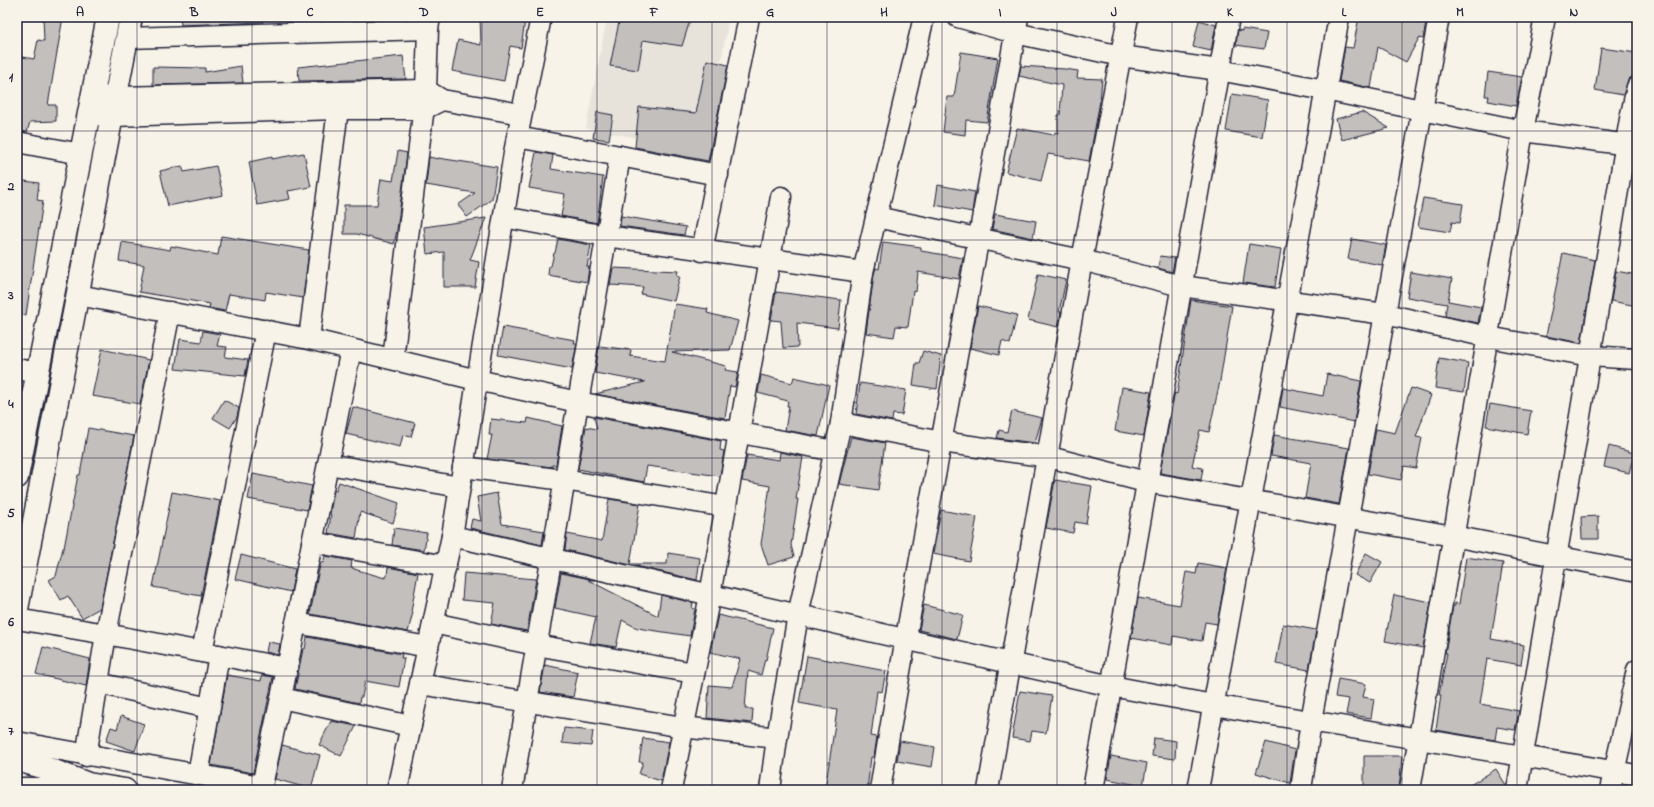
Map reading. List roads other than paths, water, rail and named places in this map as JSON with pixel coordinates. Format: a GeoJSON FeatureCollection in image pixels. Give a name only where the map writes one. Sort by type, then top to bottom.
{"type":"FeatureCollection","features":[{"type":"Feature","properties":{"kind":"main road"},"geometry":{"type":"LineString","coordinates":[[17,477],[27,371],[81,154],[108,17]]}},
{"type":"Feature","properties":{"kind":"main road"},"geometry":{"type":"LineString","coordinates":[[17,609],[131,17]]}},
{"type":"Feature","properties":{"kind":"main road"},"geometry":{"type":"LineString","coordinates":[[17,760],[49,769],[88,784],[125,790]]}},
{"type":"Feature","properties":{"kind":"main road"},"geometry":{"type":"LineString","coordinates":[[17,789],[49,789],[88,784]]}},
{"type":"Feature","properties":{"kind":"street"},"geometry":{"type":"LineString","coordinates":[[397,790],[452,536],[517,136],[541,17]]}},
{"type":"Feature","properties":{"kind":"street"},"geometry":{"type":"LineString","coordinates":[[702,251],[749,17]]}},
{"type":"Feature","properties":{"kind":"street"},"geometry":{"type":"LineString","coordinates":[[770,790],[777,738],[798,615],[841,423],[863,272],[924,17]]}},
{"type":"Feature","properties":{"kind":"street"},"geometry":{"type":"LineString","coordinates":[[958,17],[1016,25],[1121,56],[1219,70],[1325,90],[1523,131],[1631,145]]}},
{"type":"Feature","properties":{"kind":"street"},"geometry":{"type":"LineString","coordinates":[[988,790],[1082,260],[1128,17]]}},
{"type":"Feature","properties":{"kind":"street"},"geometry":{"type":"LineString","coordinates":[[1094,790],[1146,482],[1229,17]]}},
{"type":"Feature","properties":{"kind":"street"},"geometry":{"type":"LineString","coordinates":[[1198,790],[1339,17]]}},
{"type":"Feature","properties":{"kind":"street"},"geometry":{"type":"LineString","coordinates":[[1301,790],[1311,721],[1439,17]]}},
{"type":"Feature","properties":{"kind":"street"},"geometry":{"type":"LineString","coordinates":[[1410,790],[1523,131],[1545,17]]}},
{"type":"Feature","properties":{"kind":"street"},"geometry":{"type":"LineString","coordinates":[[127,38],[429,23],[434,95],[424,109],[393,359]]}},
{"type":"Feature","properties":{"kind":"street"},"geometry":{"type":"LineString","coordinates":[[880,790],[904,640],[942,442],[1016,25]]}},
{"type":"Feature","properties":{"kind":"street"},"geometry":{"type":"LineString","coordinates":[[1517,790],[1590,356],[1631,145],[1637,87]]}},
{"type":"Feature","properties":{"kind":"street"},"geometry":{"type":"LineString","coordinates":[[114,106],[434,95],[522,114]]}},
{"type":"Feature","properties":{"kind":"street"},"geometry":{"type":"LineString","coordinates":[[91,105],[424,109]]}},
{"type":"Feature","properties":{"kind":"street"},"geometry":{"type":"LineString","coordinates":[[309,338],[338,109]]}},
{"type":"Feature","properties":{"kind":"street"},"geometry":{"type":"LineString","coordinates":[[517,136],[718,175]]}},
{"type":"Feature","properties":{"kind":"street"},"geometry":{"type":"LineString","coordinates":[[17,142],[81,154]]}},
{"type":"Feature","properties":{"kind":"street"},"geometry":{"type":"LineString","coordinates":[[512,790],[620,156]]}},
{"type":"Feature","properties":{"kind":"street"},"geometry":{"type":"LineString","coordinates":[[671,790],[710,595],[781,197]]}},
{"type":"Feature","properties":{"kind":"street"},"geometry":{"type":"LineString","coordinates":[[876,217],[978,237],[1082,260],[1181,286],[1385,314],[1488,337],[1590,356],[1637,359]]}},
{"type":"Feature","properties":{"kind":"street"},"geometry":{"type":"LineString","coordinates":[[504,218],[702,251],[863,272]]}},
{"type":"Feature","properties":{"kind":"street"},"geometry":{"type":"LineString","coordinates":[[78,295],[309,338],[477,380],[578,402],[835,451]]}},
{"type":"Feature","properties":{"kind":"street"},"geometry":{"type":"LineString","coordinates":[[86,756],[106,634],[170,312]]}},
{"type":"Feature","properties":{"kind":"street"},"geometry":{"type":"LineString","coordinates":[[198,775],[209,708],[211,653],[266,330]]}},
{"type":"Feature","properties":{"kind":"street"},"geometry":{"type":"LineString","coordinates":[[17,742],[86,756],[255,785],[263,781],[351,349]]}},
{"type":"Feature","properties":{"kind":"street"},"geometry":{"type":"LineString","coordinates":[[841,423],[942,442],[1048,457],[1146,482],[1453,536],[1637,572]]}},
{"type":"Feature","properties":{"kind":"street"},"geometry":{"type":"LineString","coordinates":[[328,464],[460,487]]}},
{"type":"Feature","properties":{"kind":"street"},"geometry":{"type":"LineString","coordinates":[[463,467],[564,480],[726,507]]}},
{"type":"Feature","properties":{"kind":"street"},"geometry":{"type":"LineString","coordinates":[[452,536],[1111,686],[1213,705],[1637,775]]}},
{"type":"Feature","properties":{"kind":"street"},"geometry":{"type":"LineString","coordinates":[[312,542],[446,566]]}},
{"type":"Feature","properties":{"kind":"street"},"geometry":{"type":"LineString","coordinates":[[17,619],[287,668]]}},
{"type":"Feature","properties":{"kind":"street"},"geometry":{"type":"LineString","coordinates":[[296,623],[428,647]]}},
{"type":"Feature","properties":{"kind":"street"},"geometry":{"type":"LineString","coordinates":[[433,623],[536,645],[694,673]]}},
{"type":"Feature","properties":{"kind":"street"},"geometry":{"type":"LineString","coordinates":[[1610,790],[1637,670]]}},
{"type":"Feature","properties":{"kind":"street"},"geometry":{"type":"LineString","coordinates":[[98,683],[209,708]]}},
{"type":"Feature","properties":{"kind":"street"},"geometry":{"type":"LineString","coordinates":[[420,684],[683,727],[777,738]]}},
{"type":"Feature","properties":{"kind":"street"},"geometry":{"type":"LineString","coordinates":[[281,698],[410,726]]}}]}
